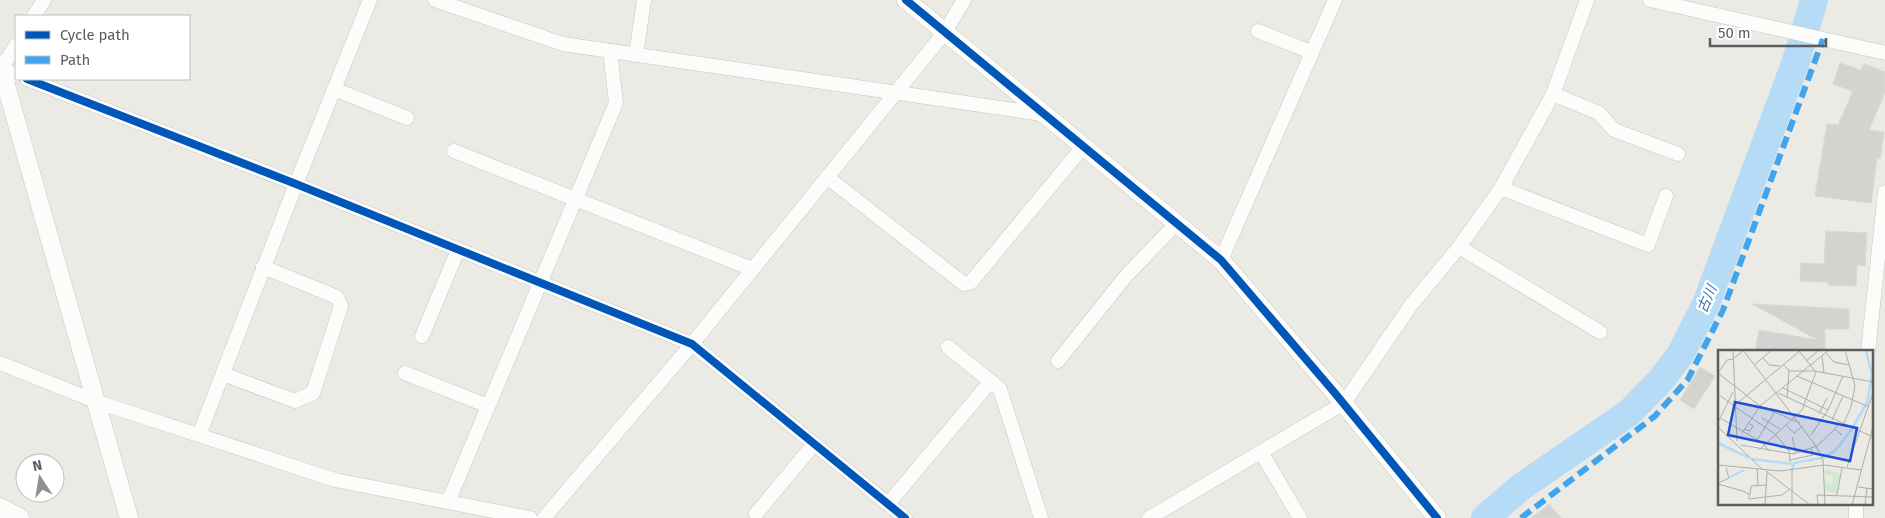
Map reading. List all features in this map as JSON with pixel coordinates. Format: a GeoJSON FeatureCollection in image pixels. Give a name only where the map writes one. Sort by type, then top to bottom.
{"type":"FeatureCollection","features":[{"type":"Feature","properties":{"kind":"main road"},"geometry":{"type":"LineString","coordinates":[[0,508],[20,518]]}},
{"type":"Feature","properties":{"kind":"street"},"geometry":{"type":"LineString","coordinates":[[35,15],[44,0]]}},
{"type":"Feature","properties":{"kind":"street"},"geometry":{"type":"LineString","coordinates":[[199,435],[296,184],[370,0]]}},
{"type":"Feature","properties":{"kind":"street"},"geometry":{"type":"LineString","coordinates":[[434,0],[563,44],[894,94],[1042,114]]}},
{"type":"Feature","properties":{"kind":"street"},"geometry":{"type":"LineString","coordinates":[[636,55],[644,0]]}},
{"type":"Feature","properties":{"kind":"street"},"geometry":{"type":"LineString","coordinates":[[906,0],[1221,260],[1344,403],[1437,518]]}},
{"type":"Feature","properties":{"kind":"street"},"geometry":{"type":"LineString","coordinates":[[544,518],[692,344],[945,32],[964,0]]}},
{"type":"Feature","properties":{"kind":"street"},"geometry":{"type":"LineString","coordinates":[[1221,260],[1335,0]]}},
{"type":"Feature","properties":{"kind":"street"},"geometry":{"type":"LineString","coordinates":[[1149,518],[1344,403],[1411,305],[1459,247],[1501,188],[1554,94],[1587,0]]}},
{"type":"Feature","properties":{"kind":"street"},"geometry":{"type":"LineString","coordinates":[[1656,1],[1885,53]]}},
{"type":"Feature","properties":{"kind":"street"},"geometry":{"type":"LineString","coordinates":[[1258,31],[1311,52]]}},
{"type":"Feature","properties":{"kind":"street"},"geometry":{"type":"LineString","coordinates":[[15,47],[4,69],[129,518]]}},
{"type":"Feature","properties":{"kind":"street"},"geometry":{"type":"LineString","coordinates":[[448,502],[616,103],[610,51]]}},
{"type":"Feature","properties":{"kind":"street"},"geometry":{"type":"LineString","coordinates":[[30,80],[296,184],[692,344],[905,518]]}},
{"type":"Feature","properties":{"kind":"street"},"geometry":{"type":"LineString","coordinates":[[334,88],[407,118]]}},
{"type":"Feature","properties":{"kind":"street"},"geometry":{"type":"LineString","coordinates":[[1554,94],[1599,113],[1614,130],[1678,154]]}},
{"type":"Feature","properties":{"kind":"street"},"geometry":{"type":"LineString","coordinates":[[826,177],[964,284],[971,282],[1083,147]]}},
{"type":"Feature","properties":{"kind":"street"},"geometry":{"type":"LineString","coordinates":[[454,151],[752,269]]}},
{"type":"Feature","properties":{"kind":"street"},"geometry":{"type":"LineString","coordinates":[[1501,188],[1648,245],[1666,196]]}},
{"type":"Feature","properties":{"kind":"street"},"geometry":{"type":"LineString","coordinates":[[1868,350],[1885,192]]}},
{"type":"Feature","properties":{"kind":"street"},"geometry":{"type":"LineString","coordinates":[[1058,361],[1126,276],[1176,224]]}},
{"type":"Feature","properties":{"kind":"street"},"geometry":{"type":"LineString","coordinates":[[1459,247],[1600,332]]}},
{"type":"Feature","properties":{"kind":"street"},"geometry":{"type":"LineString","coordinates":[[422,336],[458,250]]}},
{"type":"Feature","properties":{"kind":"street"},"geometry":{"type":"LineString","coordinates":[[223,374],[295,401],[313,393],[341,306],[337,297],[263,268]]}},
{"type":"Feature","properties":{"kind":"street"},"geometry":{"type":"LineString","coordinates":[[948,346],[1000,389],[1042,518]]}},
{"type":"Feature","properties":{"kind":"street"},"geometry":{"type":"LineString","coordinates":[[0,363],[95,400],[336,480],[530,518]]}},
{"type":"Feature","properties":{"kind":"street"},"geometry":{"type":"LineString","coordinates":[[405,373],[488,406]]}},
{"type":"Feature","properties":{"kind":"street"},"geometry":{"type":"LineString","coordinates":[[888,504],[991,381]]}},
{"type":"Feature","properties":{"kind":"street"},"geometry":{"type":"LineString","coordinates":[[756,514],[814,444]]}},
{"type":"Feature","properties":{"kind":"street"},"geometry":{"type":"LineString","coordinates":[[1261,452],[1300,518]]}},
{"type":"Feature","properties":{"kind":"building"},"geometry":{"type":"Polygon","coordinates":[[[1840,63],[1861,70],[1864,64],[1885,72],[1885,92],[1869,130],[1884,132],[1880,159],[1877,158],[1871,203],[1815,196],[1827,124],[1838,125],[1853,91],[1833,84],[1840,63]]]}},
{"type":"Feature","properties":{"kind":"building"},"geometry":{"type":"Polygon","coordinates":[[[1826,231],[1867,233],[1865,266],[1857,265],[1856,286],[1800,281],[1801,263],[1824,264],[1826,231]]]}},
{"type":"Feature","properties":{"kind":"building"},"geometry":{"type":"Polygon","coordinates":[[[1752,304],[1849,309],[1849,329],[1825,329],[1825,350],[1755,350],[1759,330],[1818,340],[1752,304]]]}},
{"type":"Feature","properties":{"kind":"building"},"geometry":{"type":"Polygon","coordinates":[[[1700,367],[1715,376],[1694,409],[1680,400],[1700,367]]]}},
{"type":"Feature","properties":{"kind":"building"},"geometry":{"type":"Polygon","coordinates":[[[1549,504],[1561,518],[1531,518],[1549,504]]]}},
{"type":"Feature","properties":{"kind":"waterway","name":"古川"},"geometry":{"type":"LineString","coordinates":[[1485,518],[1521,487],[1630,412],[1660,381],[1680,355],[1706,304],[1796,61],[1814,0]]}},
{"type":"Feature","properties":{"kind":"marked path"},"geometry":{"type":"LineString","coordinates":[[1521,518],[1655,416],[1688,379],[1723,310],[1823,39]]}},
{"type":"Feature","properties":{"kind":"cycle path"},"geometry":{"type":"LineString","coordinates":[[906,0],[1221,260],[1334,392],[1437,518]]}},
{"type":"Feature","properties":{"kind":"cycle path"},"geometry":{"type":"LineString","coordinates":[[30,80],[296,184],[692,344],[905,518]]}}]}
